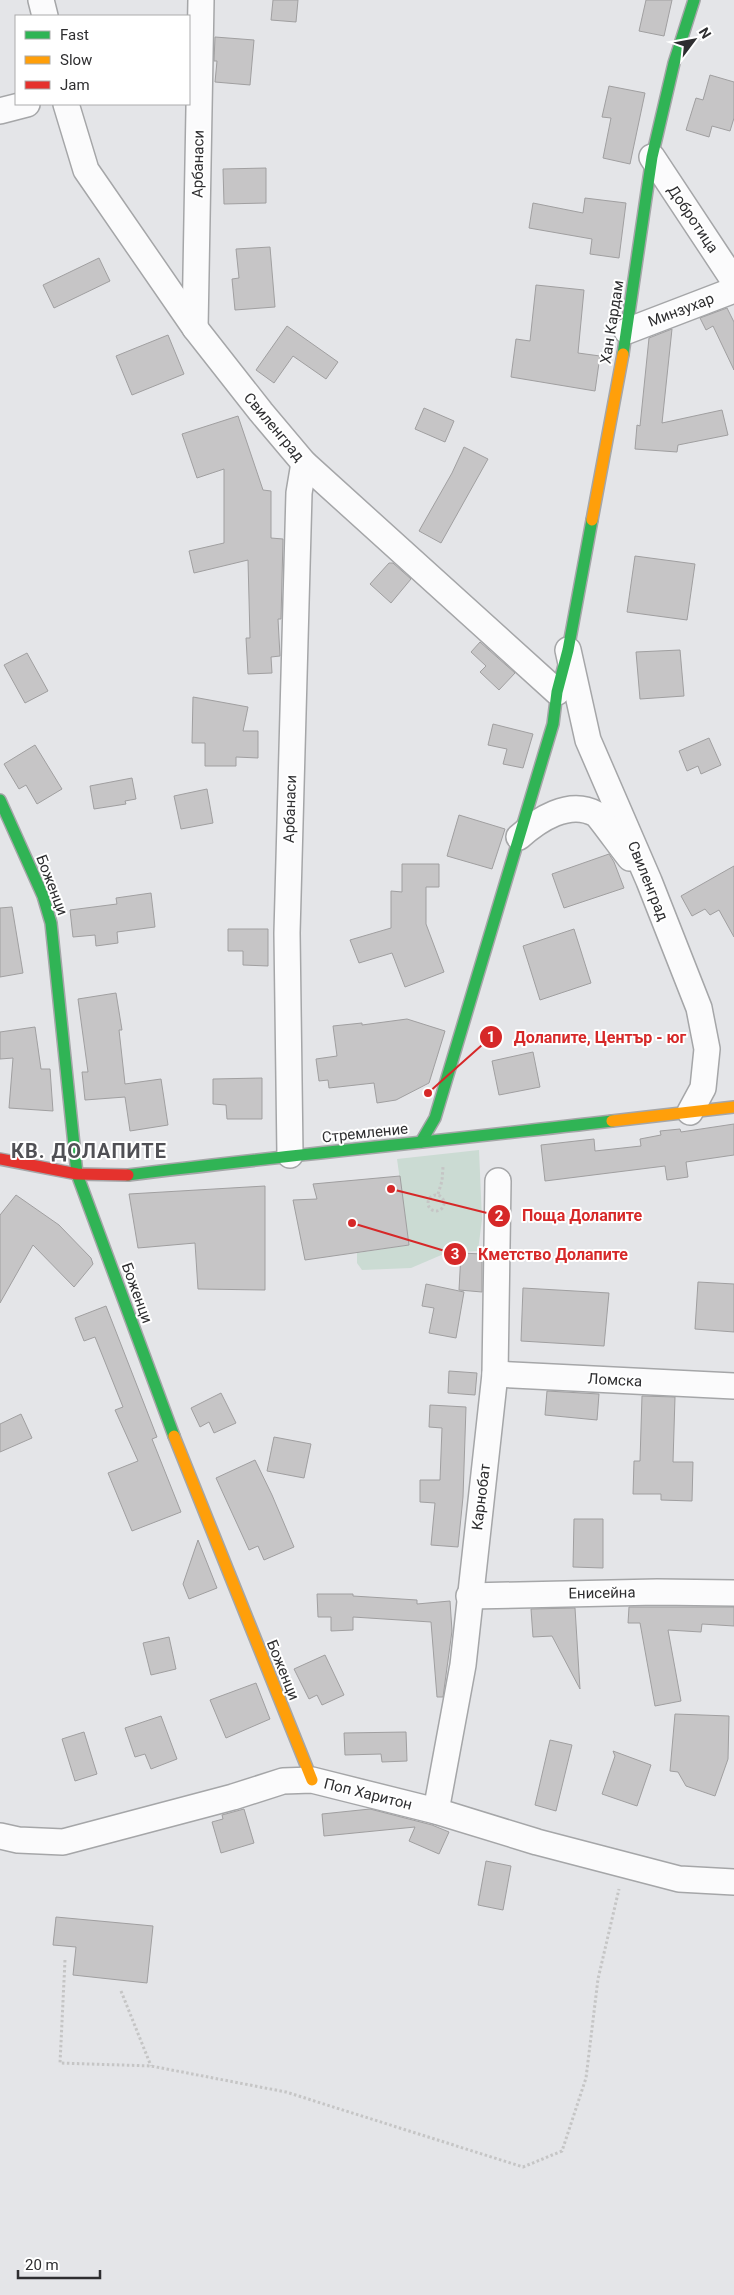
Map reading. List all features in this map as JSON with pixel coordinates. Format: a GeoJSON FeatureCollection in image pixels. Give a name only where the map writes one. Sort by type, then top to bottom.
{"type":"FeatureCollection","features":[{"type":"Feature","properties":{"kind":"street"},"geometry":{"type":"LineString","coordinates":[[41,0],[45,15]]}},
{"type":"Feature","properties":{"kind":"street","name":"Арбанаси"},"geometry":{"type":"LineString","coordinates":[[195,328],[201,0]]}},
{"type":"Feature","properties":{"kind":"street","name":"Хан Кардам"},"geometry":{"type":"LineString","coordinates":[[421,1142],[435,1118],[553,724],[557,692],[568,650],[627,331],[652,157],[674,63],[694,0]]}},
{"type":"Feature","properties":{"kind":"street"},"geometry":{"type":"LineString","coordinates":[[0,111],[23,105]]}},
{"type":"Feature","properties":{"kind":"street","name":"Свиленград"},"geometry":{"type":"LineString","coordinates":[[66,105],[86,170],[195,328],[304,463],[557,692]]}},
{"type":"Feature","properties":{"kind":"street","name":"Добротица"},"geometry":{"type":"LineString","coordinates":[[652,157],[734,281]]}},
{"type":"Feature","properties":{"kind":"street","name":"Минзухар"},"geometry":{"type":"LineString","coordinates":[[627,331],[734,290]]}},
{"type":"Feature","properties":{"kind":"street","name":"Арбанаси"},"geometry":{"type":"LineString","coordinates":[[290,1155],[287,933],[299,493],[304,463]]}},
{"type":"Feature","properties":{"kind":"street","name":"Свиленград"},"geometry":{"type":"LineString","coordinates":[[568,650],[588,740],[649,881],[699,1008],[707,1049],[703,1088],[690,1112]]}},
{"type":"Feature","properties":{"kind":"street","name":"Боженци"},"geometry":{"type":"LineString","coordinates":[[0,800],[43,896],[51,923],[77,1174],[182,1459],[312,1780]]}},
{"type":"Feature","properties":{"kind":"street"},"geometry":{"type":"LineString","coordinates":[[519,837],[547,816],[566,810],[581,810],[598,815],[611,835],[649,881]]}},
{"type":"Feature","properties":{"kind":"street","name":"Стремление"},"geometry":{"type":"LineString","coordinates":[[0,1160],[77,1174],[127,1175],[290,1155],[734,1107]]}},
{"type":"Feature","properties":{"kind":"street","name":"Карнобат"},"geometry":{"type":"LineString","coordinates":[[436,1811],[463,1665],[469,1596],[495,1374],[498,1181]]}},
{"type":"Feature","properties":{"kind":"street","name":"Ломска"},"geometry":{"type":"LineString","coordinates":[[495,1374],[734,1386]]}},
{"type":"Feature","properties":{"kind":"street","name":"Енисейна"},"geometry":{"type":"LineString","coordinates":[[469,1596],[657,1592],[734,1593]]}},
{"type":"Feature","properties":{"kind":"street","name":"Поп Харитон"},"geometry":{"type":"LineString","coordinates":[[0,1836],[18,1840],[63,1842],[283,1782],[312,1780],[436,1811],[537,1842],[679,1879],[734,1882]]}},
{"type":"Feature","properties":{"kind":"path"},"geometry":{"type":"LineString","coordinates":[[438,1194],[443,1198],[444,1204],[443,1208],[436,1212],[432,1210],[428,1203],[432,1195],[438,1194]]}},
{"type":"Feature","properties":{"kind":"path"},"geometry":{"type":"LineString","coordinates":[[65,1960],[60,2063],[151,2066],[286,2092],[523,2167],[562,2151],[586,2078],[598,1979],[626,1864]]}},
{"type":"Feature","properties":{"kind":"path"},"geometry":{"type":"LineString","coordinates":[[121,1991],[151,2066]]}},
{"type":"Feature","properties":{"kind":"shaded area"},"geometry":{"type":"Polygon","coordinates":[[[479,1150],[482,1219],[478,1251],[446,1253],[411,1268],[362,1270],[357,1263],[357,1253],[409,1245],[397,1159],[479,1150]]]}},
{"type":"Feature","properties":{"kind":"building"},"geometry":{"type":"Polygon","coordinates":[[[273,0],[298,0],[296,22],[271,20],[273,0]]]}},
{"type":"Feature","properties":{"kind":"building"},"geometry":{"type":"Polygon","coordinates":[[[646,0],[672,0],[664,36],[639,31],[646,0]]]}},
{"type":"Feature","properties":{"kind":"building"},"geometry":{"type":"Polygon","coordinates":[[[215,37],[254,40],[250,85],[215,82],[217,61],[214,61],[215,37]]]}},
{"type":"Feature","properties":{"kind":"building"},"geometry":{"type":"Polygon","coordinates":[[[710,75],[734,82],[734,118],[730,131],[712,126],[709,137],[686,130],[696,98],[703,100],[710,75]]]}},
{"type":"Feature","properties":{"kind":"building"},"geometry":{"type":"Polygon","coordinates":[[[609,86],[645,93],[630,164],[603,158],[611,118],[602,117],[609,86]]]}},
{"type":"Feature","properties":{"kind":"building"},"geometry":{"type":"Polygon","coordinates":[[[266,168],[266,203],[224,204],[223,169],[266,168]]]}},
{"type":"Feature","properties":{"kind":"building"},"geometry":{"type":"Polygon","coordinates":[[[585,198],[626,203],[619,258],[590,254],[592,239],[529,228],[533,203],[583,213],[585,198]]]}},
{"type":"Feature","properties":{"kind":"building"},"geometry":{"type":"Polygon","coordinates":[[[270,247],[275,307],[235,310],[232,279],[239,278],[236,249],[270,247]]]}},
{"type":"Feature","properties":{"kind":"building"},"geometry":{"type":"Polygon","coordinates":[[[99,258],[110,281],[54,308],[43,285],[99,258]]]}},
{"type":"Feature","properties":{"kind":"building"},"geometry":{"type":"Polygon","coordinates":[[[536,285],[584,290],[578,353],[600,356],[595,391],[511,377],[516,339],[530,341],[536,285]]]}},
{"type":"Feature","properties":{"kind":"building"},"geometry":{"type":"Polygon","coordinates":[[[727,308],[734,322],[734,370],[713,326],[706,330],[700,318],[727,308]]]}},
{"type":"Feature","properties":{"kind":"building"},"geometry":{"type":"Polygon","coordinates":[[[287,326],[338,362],[326,379],[293,356],[274,383],[256,370],[287,326]]]}},
{"type":"Feature","properties":{"kind":"building"},"geometry":{"type":"Polygon","coordinates":[[[672,329],[662,423],[722,410],[728,435],[678,445],[677,452],[635,449],[637,425],[640,426],[649,338],[672,329]]]}},
{"type":"Feature","properties":{"kind":"building"},"geometry":{"type":"Polygon","coordinates":[[[168,335],[184,374],[132,395],[116,356],[168,335]]]}},
{"type":"Feature","properties":{"kind":"building"},"geometry":{"type":"Polygon","coordinates":[[[424,408],[454,421],[445,442],[415,429],[424,408]]]}},
{"type":"Feature","properties":{"kind":"building"},"geometry":{"type":"Polygon","coordinates":[[[238,416],[263,490],[271,491],[271,538],[283,539],[281,619],[278,619],[280,656],[271,657],[272,673],[248,674],[246,638],[250,638],[248,560],[194,573],[189,551],[224,543],[224,469],[197,478],[182,434],[238,416]]]}},
{"type":"Feature","properties":{"kind":"building"},"geometry":{"type":"Polygon","coordinates":[[[464,447],[488,459],[441,543],[419,531],[452,473],[464,447]]]}},
{"type":"Feature","properties":{"kind":"building"},"geometry":{"type":"Polygon","coordinates":[[[635,556],[695,564],[687,620],[627,612],[635,556]]]}},
{"type":"Feature","properties":{"kind":"building"},"geometry":{"type":"Polygon","coordinates":[[[389,563],[393,563],[411,579],[391,603],[370,584],[389,563]]]}},
{"type":"Feature","properties":{"kind":"building"},"geometry":{"type":"Polygon","coordinates":[[[480,642],[515,673],[499,690],[480,672],[486,666],[471,652],[480,642]]]}},
{"type":"Feature","properties":{"kind":"building"},"geometry":{"type":"Polygon","coordinates":[[[680,650],[684,696],[640,699],[636,652],[680,650]]]}},
{"type":"Feature","properties":{"kind":"building"},"geometry":{"type":"Polygon","coordinates":[[[27,653],[48,691],[25,703],[4,665],[27,653]]]}},
{"type":"Feature","properties":{"kind":"building"},"geometry":{"type":"Polygon","coordinates":[[[193,697],[248,707],[243,731],[258,731],[258,758],[236,757],[236,766],[205,766],[205,743],[192,743],[193,697]]]}},
{"type":"Feature","properties":{"kind":"building"},"geometry":{"type":"Polygon","coordinates":[[[493,724],[533,734],[523,768],[503,764],[507,749],[488,745],[493,724]]]}},
{"type":"Feature","properties":{"kind":"building"},"geometry":{"type":"Polygon","coordinates":[[[709,738],[721,765],[701,774],[698,766],[687,771],[679,751],[709,738]]]}},
{"type":"Feature","properties":{"kind":"building"},"geometry":{"type":"Polygon","coordinates":[[[35,745],[62,789],[37,804],[26,785],[19,789],[4,764],[35,745]]]}},
{"type":"Feature","properties":{"kind":"building"},"geometry":{"type":"Polygon","coordinates":[[[132,778],[136,799],[125,801],[126,804],[94,809],[90,786],[132,778]]]}},
{"type":"Feature","properties":{"kind":"building"},"geometry":{"type":"Polygon","coordinates":[[[207,789],[213,823],[181,829],[174,796],[207,789]]]}},
{"type":"Feature","properties":{"kind":"building"},"geometry":{"type":"Polygon","coordinates":[[[459,815],[505,829],[492,869],[447,856],[459,815]]]}},
{"type":"Feature","properties":{"kind":"building"},"geometry":{"type":"Polygon","coordinates":[[[609,854],[624,888],[564,908],[552,874],[609,854]]]}},
{"type":"Feature","properties":{"kind":"building"},"geometry":{"type":"Polygon","coordinates":[[[402,864],[439,864],[439,887],[426,887],[426,924],[444,972],[405,987],[392,953],[359,963],[350,940],[391,928],[391,891],[402,892],[402,864]]]}},
{"type":"Feature","properties":{"kind":"building"},"geometry":{"type":"Polygon","coordinates":[[[734,866],[734,937],[719,910],[710,915],[705,909],[692,916],[681,896],[734,866]]]}},
{"type":"Feature","properties":{"kind":"building"},"geometry":{"type":"Polygon","coordinates":[[[151,893],[155,927],[117,932],[118,943],[96,946],[95,935],[73,937],[70,910],[117,904],[116,898],[151,893]]]}},
{"type":"Feature","properties":{"kind":"building"},"geometry":{"type":"Polygon","coordinates":[[[12,907],[23,973],[0,977],[0,908],[12,907]]]}},
{"type":"Feature","properties":{"kind":"building"},"geometry":{"type":"Polygon","coordinates":[[[228,929],[268,929],[268,966],[243,965],[243,951],[228,951],[228,929]]]}},
{"type":"Feature","properties":{"kind":"building"},"geometry":{"type":"Polygon","coordinates":[[[574,929],[591,983],[540,1000],[523,946],[574,929]]]}},
{"type":"Feature","properties":{"kind":"building"},"geometry":{"type":"Polygon","coordinates":[[[116,993],[122,1030],[119,1030],[125,1084],[161,1079],[168,1125],[130,1131],[125,1097],[85,1100],[82,1072],[88,1072],[78,999],[116,993]]]}},
{"type":"Feature","properties":{"kind":"building"},"geometry":{"type":"Polygon","coordinates":[[[407,1019],[445,1031],[429,1083],[396,1100],[377,1103],[374,1083],[329,1088],[328,1080],[319,1081],[316,1059],[337,1056],[333,1026],[362,1023],[362,1025],[407,1019]]]}},
{"type":"Feature","properties":{"kind":"building"},"geometry":{"type":"Polygon","coordinates":[[[35,1027],[41,1069],[50,1069],[53,1111],[9,1108],[13,1058],[0,1059],[0,1032],[35,1027]]]}},
{"type":"Feature","properties":{"kind":"building"},"geometry":{"type":"Polygon","coordinates":[[[533,1052],[540,1087],[499,1095],[492,1061],[533,1052]]]}},
{"type":"Feature","properties":{"kind":"building"},"geometry":{"type":"Polygon","coordinates":[[[262,1078],[262,1119],[227,1119],[226,1105],[213,1104],[213,1079],[262,1078]]]}},
{"type":"Feature","properties":{"kind":"building"},"geometry":{"type":"Polygon","coordinates":[[[734,1124],[734,1155],[686,1162],[688,1177],[667,1180],[665,1166],[545,1181],[541,1145],[594,1139],[595,1151],[641,1146],[640,1139],[661,1135],[660,1131],[680,1129],[681,1132],[734,1124]]]}},
{"type":"Feature","properties":{"kind":"building"},"geometry":{"type":"Polygon","coordinates":[[[400,1176],[409,1245],[305,1260],[293,1200],[317,1199],[313,1184],[400,1176]]]}},
{"type":"Feature","properties":{"kind":"building"},"geometry":{"type":"Polygon","coordinates":[[[265,1186],[265,1290],[198,1289],[195,1243],[138,1248],[129,1194],[265,1186]]]}},
{"type":"Feature","properties":{"kind":"building"},"geometry":{"type":"Polygon","coordinates":[[[16,1195],[59,1225],[91,1258],[93,1264],[74,1287],[33,1245],[0,1303],[0,1215],[16,1195]]]}},
{"type":"Feature","properties":{"kind":"building"},"geometry":{"type":"Polygon","coordinates":[[[461,1253],[482,1254],[482,1292],[459,1290],[461,1253]]]}},
{"type":"Feature","properties":{"kind":"building"},"geometry":{"type":"Polygon","coordinates":[[[698,1282],[734,1284],[734,1332],[695,1329],[698,1282]]]}},
{"type":"Feature","properties":{"kind":"building"},"geometry":{"type":"Polygon","coordinates":[[[426,1284],[464,1292],[456,1338],[429,1333],[434,1308],[422,1306],[426,1284]]]}},
{"type":"Feature","properties":{"kind":"building"},"geometry":{"type":"Polygon","coordinates":[[[523,1288],[609,1293],[604,1346],[521,1341],[523,1288]]]}},
{"type":"Feature","properties":{"kind":"building"},"geometry":{"type":"Polygon","coordinates":[[[106,1306],[157,1437],[152,1439],[181,1512],[132,1531],[108,1473],[138,1461],[115,1410],[123,1407],[95,1337],[84,1341],[75,1318],[106,1306]]]}},
{"type":"Feature","properties":{"kind":"building"},"geometry":{"type":"Polygon","coordinates":[[[449,1371],[477,1373],[475,1395],[448,1393],[449,1371]]]}},
{"type":"Feature","properties":{"kind":"building"},"geometry":{"type":"Polygon","coordinates":[[[547,1391],[599,1394],[597,1420],[545,1415],[547,1391]]]}},
{"type":"Feature","properties":{"kind":"building"},"geometry":{"type":"Polygon","coordinates":[[[221,1393],[236,1423],[214,1433],[209,1422],[200,1427],[191,1408],[221,1393]]]}},
{"type":"Feature","properties":{"kind":"building"},"geometry":{"type":"Polygon","coordinates":[[[642,1396],[675,1397],[673,1462],[693,1462],[692,1501],[661,1500],[661,1494],[633,1494],[634,1461],[640,1461],[642,1396]]]}},
{"type":"Feature","properties":{"kind":"building"},"geometry":{"type":"Polygon","coordinates":[[[430,1405],[466,1407],[463,1497],[458,1547],[431,1545],[435,1503],[420,1502],[420,1480],[440,1480],[442,1428],[429,1427],[430,1405]]]}},
{"type":"Feature","properties":{"kind":"building"},"geometry":{"type":"Polygon","coordinates":[[[21,1414],[32,1438],[0,1452],[0,1424],[21,1414]]]}},
{"type":"Feature","properties":{"kind":"building"},"geometry":{"type":"Polygon","coordinates":[[[274,1437],[311,1444],[304,1478],[267,1471],[274,1437]]]}},
{"type":"Feature","properties":{"kind":"building"},"geometry":{"type":"Polygon","coordinates":[[[255,1460],[294,1547],[264,1560],[258,1546],[249,1550],[216,1478],[255,1460]]]}},
{"type":"Feature","properties":{"kind":"building"},"geometry":{"type":"Polygon","coordinates":[[[574,1519],[603,1519],[603,1568],[573,1567],[574,1519]]]}},
{"type":"Feature","properties":{"kind":"building"},"geometry":{"type":"Polygon","coordinates":[[[198,1540],[217,1588],[189,1599],[183,1584],[198,1540]]]}},
{"type":"Feature","properties":{"kind":"building"},"geometry":{"type":"Polygon","coordinates":[[[317,1594],[353,1594],[353,1596],[417,1600],[417,1604],[450,1601],[452,1631],[443,1697],[437,1697],[431,1622],[353,1617],[353,1630],[331,1631],[331,1617],[318,1617],[317,1594]]]}},
{"type":"Feature","properties":{"kind":"building"},"geometry":{"type":"Polygon","coordinates":[[[629,1607],[734,1607],[734,1626],[702,1624],[701,1632],[668,1630],[681,1701],[655,1706],[640,1623],[628,1623],[629,1607]]]}},
{"type":"Feature","properties":{"kind":"building"},"geometry":{"type":"Polygon","coordinates":[[[575,1608],[580,1689],[552,1636],[533,1637],[531,1609],[575,1608]]]}},
{"type":"Feature","properties":{"kind":"building"},"geometry":{"type":"Polygon","coordinates":[[[169,1637],[176,1669],[151,1675],[143,1643],[169,1637]]]}},
{"type":"Feature","properties":{"kind":"building"},"geometry":{"type":"Polygon","coordinates":[[[325,1655],[344,1695],[322,1705],[317,1695],[309,1699],[294,1669],[325,1655]]]}},
{"type":"Feature","properties":{"kind":"building"},"geometry":{"type":"Polygon","coordinates":[[[256,1683],[270,1719],[226,1738],[210,1700],[256,1683]]]}},
{"type":"Feature","properties":{"kind":"building"},"geometry":{"type":"Polygon","coordinates":[[[675,1714],[729,1716],[728,1759],[715,1796],[686,1786],[678,1772],[670,1771],[675,1714]]]}},
{"type":"Feature","properties":{"kind":"building"},"geometry":{"type":"Polygon","coordinates":[[[161,1716],[177,1759],[151,1769],[145,1754],[135,1757],[125,1728],[161,1716]]]}},
{"type":"Feature","properties":{"kind":"building"},"geometry":{"type":"Polygon","coordinates":[[[84,1732],[97,1774],[75,1781],[62,1739],[84,1732]]]}},
{"type":"Feature","properties":{"kind":"building"},"geometry":{"type":"Polygon","coordinates":[[[406,1732],[407,1761],[382,1762],[381,1754],[345,1755],[344,1733],[406,1732]]]}},
{"type":"Feature","properties":{"kind":"building"},"geometry":{"type":"Polygon","coordinates":[[[550,1740],[572,1745],[556,1811],[535,1805],[550,1740]]]}},
{"type":"Feature","properties":{"kind":"building"},"geometry":{"type":"Polygon","coordinates":[[[613,1751],[651,1765],[637,1806],[602,1794],[615,1756],[613,1751]]]}},
{"type":"Feature","properties":{"kind":"building"},"geometry":{"type":"Polygon","coordinates":[[[244,1809],[254,1843],[221,1853],[212,1822],[223,1819],[222,1815],[244,1809]]]}},
{"type":"Feature","properties":{"kind":"building"},"geometry":{"type":"Polygon","coordinates":[[[370,1809],[432,1825],[449,1832],[439,1854],[409,1841],[415,1827],[324,1836],[322,1814],[370,1809]]]}},
{"type":"Feature","properties":{"kind":"building"},"geometry":{"type":"Polygon","coordinates":[[[486,1861],[511,1866],[503,1910],[478,1905],[486,1861]]]}},
{"type":"Feature","properties":{"kind":"building"},"geometry":{"type":"Polygon","coordinates":[[[56,1917],[153,1926],[147,1983],[73,1975],[76,1947],[53,1945],[56,1917]]]}},
{"type":"Feature","properties":{"kind":"traffic: fast"},"geometry":{"type":"LineString","coordinates":[[623,354],[652,157],[674,63],[694,0]]}},
{"type":"Feature","properties":{"kind":"traffic: fast"},"geometry":{"type":"LineString","coordinates":[[421,1142],[435,1118],[553,724],[557,692],[568,650],[592,520]]}},
{"type":"Feature","properties":{"kind":"traffic: fast"},"geometry":{"type":"LineString","coordinates":[[0,800],[43,896],[51,923],[77,1174],[174,1436]]}},
{"type":"Feature","properties":{"kind":"traffic: fast"},"geometry":{"type":"LineString","coordinates":[[128,1175],[612,1121]]}},
{"type":"Feature","properties":{"kind":"traffic: slow"},"geometry":{"type":"LineString","coordinates":[[592,520],[623,354]]}},
{"type":"Feature","properties":{"kind":"traffic: slow"},"geometry":{"type":"LineString","coordinates":[[612,1121],[734,1107]]}},
{"type":"Feature","properties":{"kind":"traffic: slow"},"geometry":{"type":"LineString","coordinates":[[174,1436],[312,1780]]}},
{"type":"Feature","properties":{"kind":"traffic: jam"},"geometry":{"type":"LineString","coordinates":[[0,1159],[77,1174],[128,1175]]}},
{"type":"Feature","properties":{"kind":"place","name":"Долапите, Център - юг"},"geometry":{"type":"Point","coordinates":[428,1093]}},
{"type":"Feature","properties":{"kind":"place","name":"Поща Долапите"},"geometry":{"type":"Point","coordinates":[391,1189]}},
{"type":"Feature","properties":{"kind":"place","name":"Кметство Долапите"},"geometry":{"type":"Point","coordinates":[352,1223]}},
{"type":"Feature","properties":{"kind":"district","name":"КВ. ДОЛАПИТЕ"},"geometry":{"type":"Point","coordinates":[89,1151]}}]}
